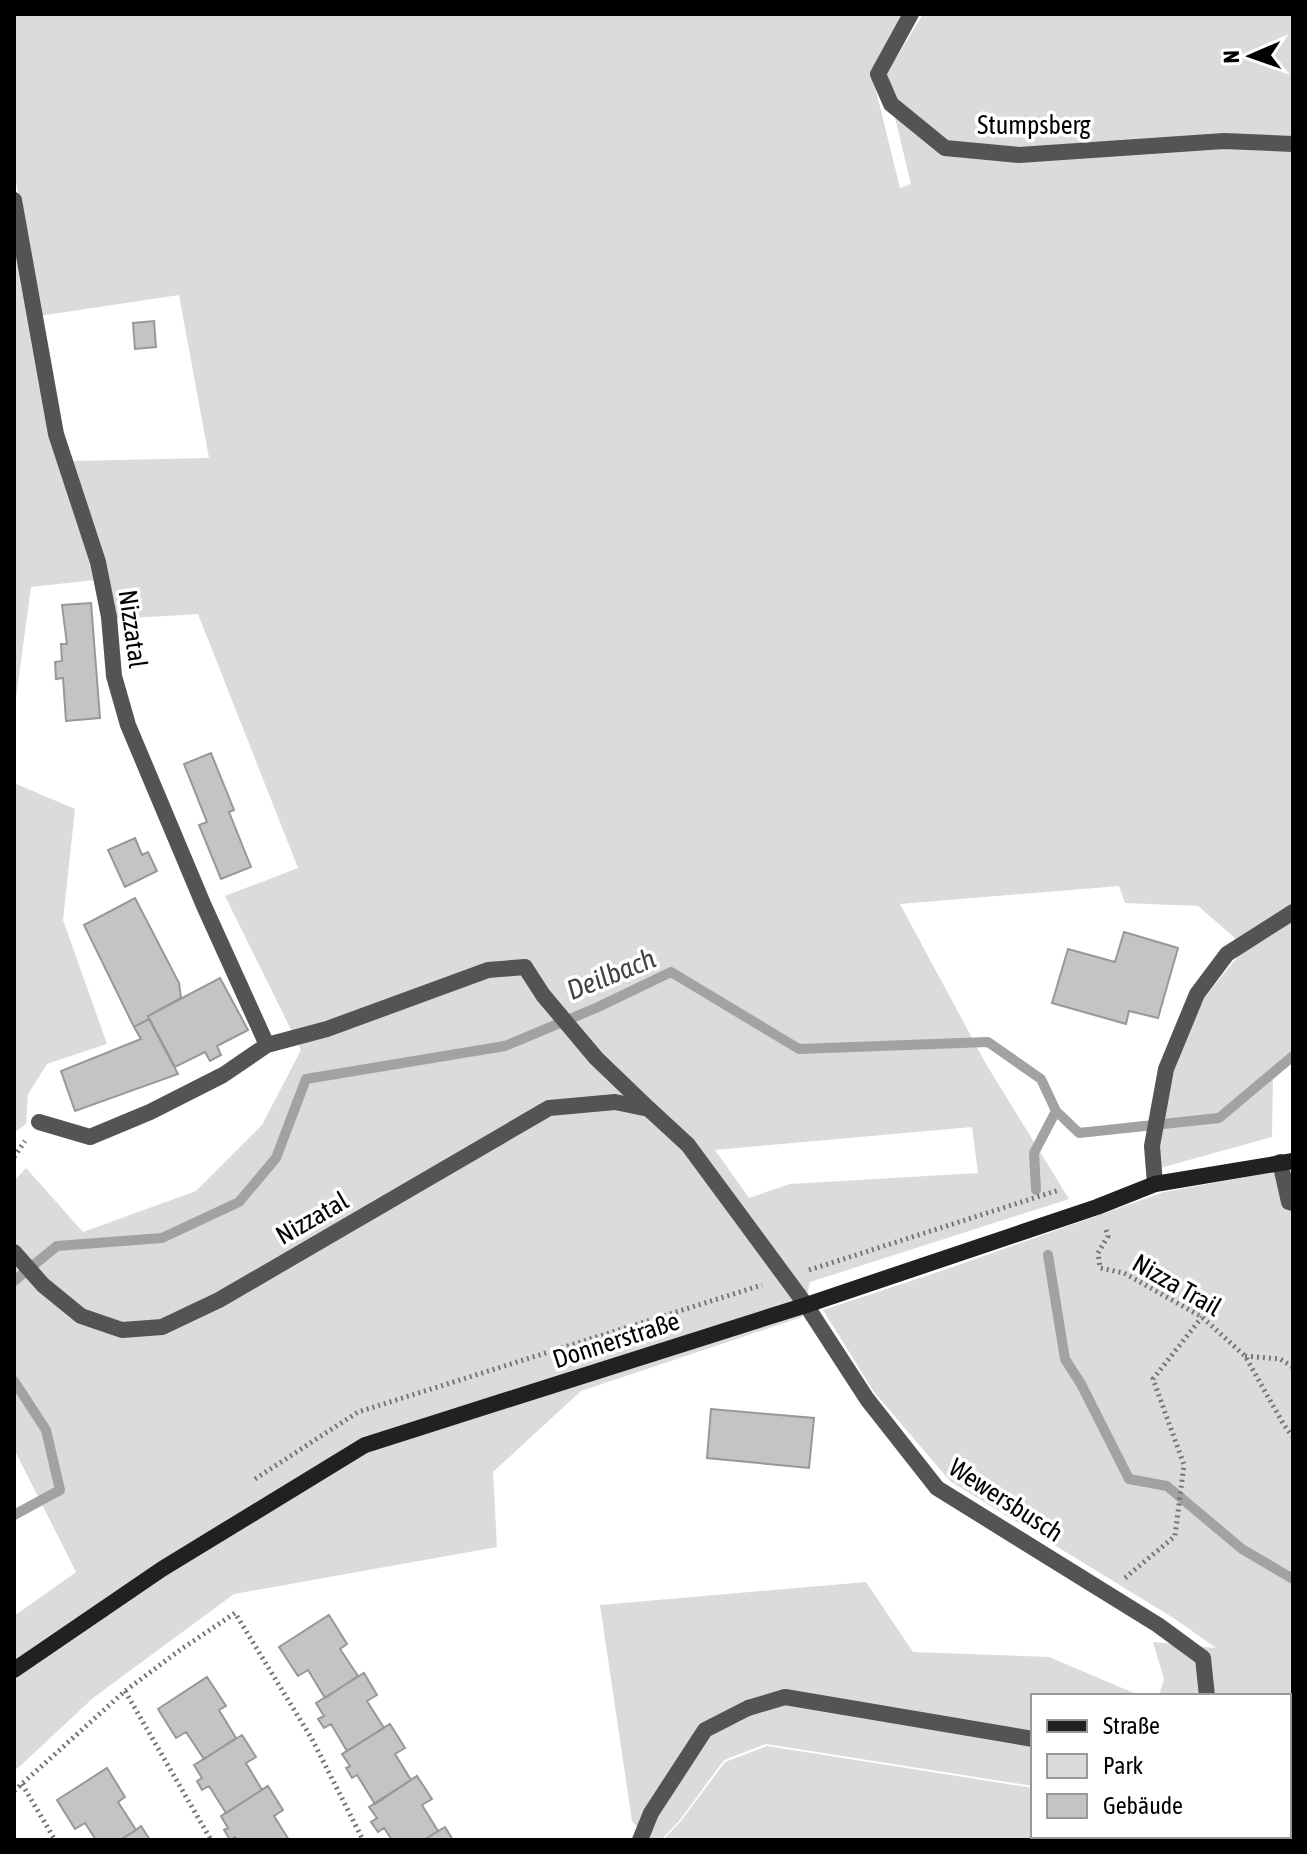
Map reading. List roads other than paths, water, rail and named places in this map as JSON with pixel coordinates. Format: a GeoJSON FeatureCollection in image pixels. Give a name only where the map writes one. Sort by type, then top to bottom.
{"type":"FeatureCollection","features":[{"type":"Feature","properties":{"kind":"main road","name":"Donnerstraße"},"geometry":{"type":"LineString","coordinates":[[14,1670],[162,1569],[365,1445],[806,1305],[1097,1207],[1155,1184],[1286,1161]]}},
{"type":"Feature","properties":{"kind":"street","name":"Stumpsberg"},"geometry":{"type":"LineString","coordinates":[[911,14],[878,74],[891,104],[945,148],[1019,155],[1224,141],[1293,144]]}},
{"type":"Feature","properties":{"kind":"street","name":"Nizzatal"},"geometry":{"type":"LineString","coordinates":[[14,200],[56,434],[98,562],[109,617],[114,676],[128,725],[204,906],[267,1045]]}},
{"type":"Feature","properties":{"kind":"street"},"geometry":{"type":"LineString","coordinates":[[1155,1184],[1152,1146],[1166,1069],[1197,994],[1227,954],[1293,912]]}},
{"type":"Feature","properties":{"kind":"street"},"geometry":{"type":"LineString","coordinates":[[39,1122],[90,1137],[150,1112],[223,1075],[267,1045],[327,1029],[488,970],[525,967],[543,995],[596,1058],[688,1145],[806,1305]]}},
{"type":"Feature","properties":{"kind":"street","name":"Nizzatal"},"geometry":{"type":"LineString","coordinates":[[14,1252],[43,1285],[81,1316],[122,1330],[162,1327],[219,1300],[549,1108],[615,1102],[649,1109]]}},
{"type":"Feature","properties":{"kind":"street","name":"Donnerstraße"},"geometry":{"type":"LineString","coordinates":[[1286,1161],[1289,1202],[1293,1203]]}},
{"type":"Feature","properties":{"kind":"street","name":"Wewersbusch"},"geometry":{"type":"LineString","coordinates":[[806,1305],[867,1399],[937,1488],[1158,1625],[1203,1658],[1207,1694]]}},
{"type":"Feature","properties":{"kind":"street"},"geometry":{"type":"LineString","coordinates":[[640,1840],[651,1813],[705,1730],[748,1708],[785,1697],[1031,1739]]}},
{"type":"Feature","properties":{"kind":"waterway","name":"Deilbach"},"geometry":{"type":"LineString","coordinates":[[14,1281],[57,1246],[162,1238],[239,1202],[276,1158],[306,1079],[505,1046],[671,972],[799,1049],[988,1042],[1041,1079],[1056,1111],[1079,1133],[1219,1118],[1293,1056]]}},
{"type":"Feature","properties":{"kind":"waterway"},"geometry":{"type":"LineString","coordinates":[[1036,1190],[1034,1153],[1056,1111]]}},
{"type":"Feature","properties":{"kind":"waterway"},"geometry":{"type":"LineString","coordinates":[[1048,1255],[1065,1359],[1129,1479],[1167,1486],[1242,1549],[1293,1579]]}},
{"type":"Feature","properties":{"kind":"waterway","name":"Deilbach"},"geometry":{"type":"LineString","coordinates":[[14,1381],[46,1430],[60,1490],[14,1515]]}}]}
